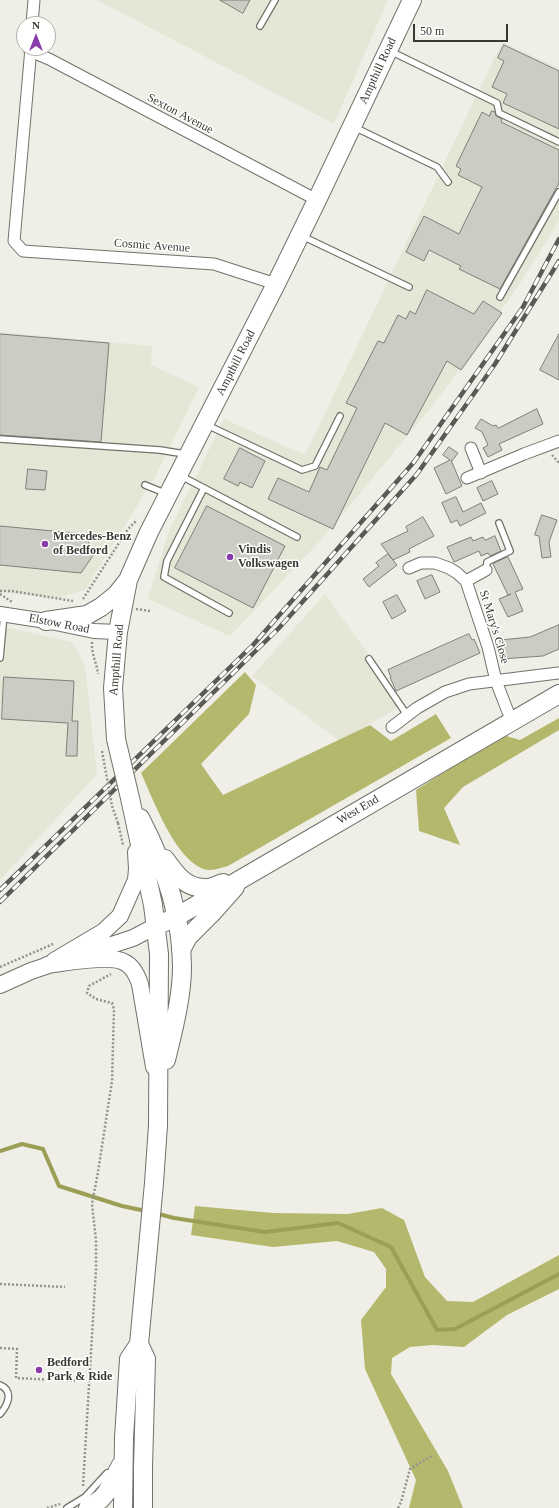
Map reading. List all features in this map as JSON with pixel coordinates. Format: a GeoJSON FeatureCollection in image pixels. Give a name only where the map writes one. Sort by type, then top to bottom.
{"type":"FeatureCollection","features":[{"type":"Feature","properties":{"kind":"main road","name":"Ampthill Road"},"geometry":{"type":"LineString","coordinates":[[130,798],[109,744],[118,632],[128,580],[149,532],[318,200],[412,0]]}},
{"type":"Feature","properties":{"kind":"main road"},"geometry":{"type":"LineString","coordinates":[[46,621],[87,614],[101,607],[116,594],[128,580]]}},
{"type":"Feature","properties":{"kind":"main road","name":"West End"},"geometry":{"type":"LineString","coordinates":[[156,926],[176,917],[244,876],[559,694]]}},
{"type":"Feature","properties":{"kind":"main road"},"geometry":{"type":"LineString","coordinates":[[130,798],[149,835],[170,888],[181,950],[182,968],[180,991],[170,1043],[158,1090]]}},
{"type":"Feature","properties":{"kind":"main road"},"geometry":{"type":"LineString","coordinates":[[123,1508],[119,1455],[129,1359],[139,1344],[154,1183],[158,1090],[159,954],[156,926],[130,798]]}},
{"type":"Feature","properties":{"kind":"main road"},"geometry":{"type":"LineString","coordinates":[[47,965],[103,932],[115,922],[123,911],[136,880],[137,869],[130,798]]}},
{"type":"Feature","properties":{"kind":"main road"},"geometry":{"type":"LineString","coordinates":[[149,835],[175,873],[183,881],[204,888],[244,876]]}},
{"type":"Feature","properties":{"kind":"main road"},"geometry":{"type":"LineString","coordinates":[[181,950],[188,937],[211,914],[244,876]]}},
{"type":"Feature","properties":{"kind":"main road"},"geometry":{"type":"LineString","coordinates":[[0,985],[47,965],[124,941],[156,926]]}},
{"type":"Feature","properties":{"kind":"main road"},"geometry":{"type":"LineString","coordinates":[[47,965],[110,958],[124,962],[130,966],[135,972],[140,984],[158,1090]]}},
{"type":"Feature","properties":{"kind":"main road"},"geometry":{"type":"LineString","coordinates":[[139,1344],[146,1359],[143,1508]]}},
{"type":"Feature","properties":{"kind":"main road"},"geometry":{"type":"LineString","coordinates":[[88,1508],[102,1499],[108,1492],[119,1455]]}},
{"type":"Feature","properties":{"kind":"street"},"geometry":{"type":"LineString","coordinates":[[33,16],[34,0]]}},
{"type":"Feature","properties":{"kind":"street","name":"Cosmic Avenue"},"geometry":{"type":"LineString","coordinates":[[29,56],[14,241],[23,251],[214,264],[276,284]]}},
{"type":"Feature","properties":{"kind":"street","name":"Sexton Avenue"},"geometry":{"type":"LineString","coordinates":[[43,56],[318,200]]}},
{"type":"Feature","properties":{"kind":"street"},"geometry":{"type":"LineString","coordinates":[[467,478],[559,441]]}},
{"type":"Feature","properties":{"kind":"street"},"geometry":{"type":"LineString","coordinates":[[471,448],[481,473]]}},
{"type":"Feature","properties":{"kind":"street","name":"St Mary's Close"},"geometry":{"type":"LineString","coordinates":[[409,568],[422,563],[435,563],[449,568],[466,581],[488,647],[496,681]]}},
{"type":"Feature","properties":{"kind":"street","name":"St Mary's Close"},"geometry":{"type":"LineString","coordinates":[[466,581],[486,570]]}},
{"type":"Feature","properties":{"kind":"street","name":"Elstow Road"},"geometry":{"type":"LineString","coordinates":[[2,614],[94,631],[118,632]]}},
{"type":"Feature","properties":{"kind":"street","name":"St Mary's Close"},"geometry":{"type":"LineString","coordinates":[[392,727],[417,708],[445,692],[469,684],[558,673]]}},
{"type":"Feature","properties":{"kind":"street"},"geometry":{"type":"LineString","coordinates":[[496,681],[513,721]]}},
{"type":"Feature","properties":{"kind":"lane"},"geometry":{"type":"LineString","coordinates":[[260,26],[275,0]]}},
{"type":"Feature","properties":{"kind":"lane"},"geometry":{"type":"LineString","coordinates":[[388,50],[497,103],[499,113],[559,142]]}},
{"type":"Feature","properties":{"kind":"lane"},"geometry":{"type":"LineString","coordinates":[[352,126],[437,167],[448,182]]}},
{"type":"Feature","properties":{"kind":"lane"},"geometry":{"type":"LineString","coordinates":[[500,297],[559,192]]}},
{"type":"Feature","properties":{"kind":"lane"},"geometry":{"type":"LineString","coordinates":[[300,235],[408,287]]}},
{"type":"Feature","properties":{"kind":"lane"},"geometry":{"type":"LineString","coordinates":[[205,424],[302,470],[315,466],[340,416]]}},
{"type":"Feature","properties":{"kind":"lane"},"geometry":{"type":"LineString","coordinates":[[0,439],[160,450],[189,455]]}},
{"type":"Feature","properties":{"kind":"lane"},"geometry":{"type":"LineString","coordinates":[[179,475],[297,538]]}},
{"type":"Feature","properties":{"kind":"lane"},"geometry":{"type":"LineString","coordinates":[[145,485],[169,495]]}},
{"type":"Feature","properties":{"kind":"lane"},"geometry":{"type":"LineString","coordinates":[[204,488],[168,561],[164,577],[229,613]]}},
{"type":"Feature","properties":{"kind":"lane"},"geometry":{"type":"LineString","coordinates":[[486,570],[487,562],[510,550],[499,523]]}},
{"type":"Feature","properties":{"kind":"lane"},"geometry":{"type":"LineString","coordinates":[[0,658],[2,614]]}},
{"type":"Feature","properties":{"kind":"lane"},"geometry":{"type":"LineString","coordinates":[[369,659],[407,715]]}},
{"type":"Feature","properties":{"kind":"lane"},"geometry":{"type":"LineString","coordinates":[[0,1385],[4,1386],[8,1396],[7,1407],[0,1414]]}},
{"type":"Feature","properties":{"kind":"lane"},"geometry":{"type":"LineString","coordinates":[[67,1508],[85,1497],[105,1478],[119,1455]]}},
{"type":"Feature","properties":{"kind":"path"},"geometry":{"type":"LineString","coordinates":[[80,600],[84,599],[128,530],[136,521]]}},
{"type":"Feature","properties":{"kind":"path"},"geometry":{"type":"LineString","coordinates":[[0,592],[12,591],[76,602]]}},
{"type":"Feature","properties":{"kind":"path"},"geometry":{"type":"LineString","coordinates":[[109,744],[112,806],[118,823]]}},
{"type":"Feature","properties":{"kind":"path"},"geometry":{"type":"LineString","coordinates":[[83,1488],[96,1269],[96,1240],[92,1204],[112,1082],[114,1009],[112,1003],[96,999],[87,993],[88,986],[113,972]]}},
{"type":"Feature","properties":{"kind":"path"},"geometry":{"type":"LineString","coordinates":[[0,1284],[65,1287]]}},
{"type":"Feature","properties":{"kind":"path"},"geometry":{"type":"LineString","coordinates":[[0,1348],[17,1349],[16,1378],[75,1381]]}},
{"type":"Feature","properties":{"kind":"path"},"geometry":{"type":"LineString","coordinates":[[398,1508],[410,1469],[433,1455]]}},
{"type":"Feature","properties":{"kind":"path"},"geometry":{"type":"LineString","coordinates":[[47,1508],[61,1504]]}},
{"type":"Feature","properties":{"kind":"shaded area"},"geometry":{"type":"Polygon","coordinates":[[[97,0],[388,0],[334,124],[97,0]]]}},
{"type":"Feature","properties":{"kind":"shaded area"},"geometry":{"type":"Polygon","coordinates":[[[502,42],[559,68],[559,221],[517,288],[437,400],[323,538],[230,636],[148,599],[168,533],[224,419],[305,455],[502,42]]]}},
{"type":"Feature","properties":{"kind":"shaded area"},"geometry":{"type":"Polygon","coordinates":[[[0,332],[152,346],[151,365],[199,387],[155,477],[85,590],[58,598],[0,592],[0,332]]]}},
{"type":"Feature","properties":{"kind":"shaded area"},"geometry":{"type":"Polygon","coordinates":[[[325,594],[404,704],[340,741],[252,676],[325,594]]]}},
{"type":"Feature","properties":{"kind":"shaded area"},"geometry":{"type":"Polygon","coordinates":[[[0,626],[72,642],[85,665],[97,774],[0,880],[0,626]]]}},
{"type":"Feature","properties":{"kind":"green space"},"geometry":{"type":"Polygon","coordinates":[[[245,672],[256,685],[249,714],[201,764],[223,795],[370,725],[391,741],[436,714],[451,738],[228,866],[206,870],[193,863],[174,841],[159,813],[141,773],[245,672]]]}},
{"type":"Feature","properties":{"kind":"green space"},"geometry":{"type":"Polygon","coordinates":[[[559,718],[559,730],[463,787],[444,808],[460,845],[419,831],[416,790],[503,735],[520,740],[559,718]]]}},
{"type":"Feature","properties":{"kind":"green space"},"geometry":{"type":"Polygon","coordinates":[[[195,1206],[273,1213],[348,1214],[382,1208],[404,1220],[425,1277],[447,1301],[473,1302],[559,1255],[559,1289],[507,1315],[464,1347],[433,1345],[410,1347],[392,1358],[391,1374],[448,1471],[463,1508],[409,1508],[416,1480],[365,1369],[361,1320],[386,1287],[386,1269],[374,1252],[337,1241],[273,1247],[191,1235],[195,1206]]]}},
{"type":"Feature","properties":{"kind":"building"},"geometry":{"type":"Polygon","coordinates":[[[220,0],[250,0],[243,13],[220,0]]]}},
{"type":"Feature","properties":{"kind":"building"},"geometry":{"type":"Polygon","coordinates":[[[504,45],[559,71],[559,129],[503,103],[507,94],[492,87],[504,61],[498,58],[504,45]]]}},
{"type":"Feature","properties":{"kind":"building"},"geometry":{"type":"Polygon","coordinates":[[[492,111],[495,112],[496,116],[502,119],[501,122],[559,150],[559,183],[500,289],[459,269],[461,266],[429,250],[424,261],[406,252],[424,216],[459,234],[482,187],[458,175],[461,169],[456,166],[482,112],[489,116],[492,111]]]}},
{"type":"Feature","properties":{"kind":"building"},"geometry":{"type":"Polygon","coordinates":[[[427,290],[474,314],[483,301],[502,313],[461,370],[447,361],[407,435],[385,423],[333,529],[268,499],[278,478],[309,492],[320,467],[327,470],[357,408],[346,403],[378,341],[384,343],[398,315],[406,319],[410,311],[415,314],[427,290]]]}},
{"type":"Feature","properties":{"kind":"building"},"geometry":{"type":"Polygon","coordinates":[[[0,334],[109,343],[101,442],[0,435],[0,334]]]}},
{"type":"Feature","properties":{"kind":"building"},"geometry":{"type":"Polygon","coordinates":[[[559,334],[559,380],[540,370],[559,334]]]}},
{"type":"Feature","properties":{"kind":"building"},"geometry":{"type":"Polygon","coordinates":[[[537,409],[543,424],[499,444],[502,450],[488,457],[483,448],[488,445],[482,432],[475,428],[481,419],[493,426],[496,425],[498,428],[537,409]]]}},
{"type":"Feature","properties":{"kind":"building"},"geometry":{"type":"Polygon","coordinates":[[[449,447],[458,453],[452,461],[451,460],[462,486],[446,494],[434,468],[450,460],[443,455],[449,447]]]}},
{"type":"Feature","properties":{"kind":"building"},"geometry":{"type":"Polygon","coordinates":[[[240,448],[265,461],[252,488],[240,482],[238,486],[224,479],[240,448]]]}},
{"type":"Feature","properties":{"kind":"building"},"geometry":{"type":"Polygon","coordinates":[[[28,469],[47,471],[45,490],[26,489],[28,469]]]}},
{"type":"Feature","properties":{"kind":"building"},"geometry":{"type":"Polygon","coordinates":[[[492,481],[498,494],[483,501],[477,488],[492,481]]]}},
{"type":"Feature","properties":{"kind":"building"},"geometry":{"type":"Polygon","coordinates":[[[456,497],[463,512],[481,503],[486,513],[460,526],[457,520],[451,523],[442,503],[456,497]]]}},
{"type":"Feature","properties":{"kind":"building","name":"Vindis Volkswagen"},"geometry":{"type":"Polygon","coordinates":[[[207,506],[285,546],[253,608],[175,568],[207,506]]]}},
{"type":"Feature","properties":{"kind":"building"},"geometry":{"type":"Polygon","coordinates":[[[542,515],[557,520],[549,542],[551,557],[542,558],[539,536],[535,535],[542,515]]]}},
{"type":"Feature","properties":{"kind":"building"},"geometry":{"type":"Polygon","coordinates":[[[423,517],[434,536],[409,549],[410,552],[393,560],[381,544],[408,531],[406,527],[423,517]]]}},
{"type":"Feature","properties":{"kind":"building","name":"Mercedes-Benz of Bedford"},"geometry":{"type":"Polygon","coordinates":[[[0,526],[85,534],[94,554],[81,573],[0,565],[0,526]]]}},
{"type":"Feature","properties":{"kind":"building"},"geometry":{"type":"Polygon","coordinates":[[[495,536],[501,551],[490,556],[488,553],[481,556],[479,551],[454,562],[447,547],[471,537],[473,541],[483,537],[485,540],[495,536]]]}},
{"type":"Feature","properties":{"kind":"building"},"geometry":{"type":"Polygon","coordinates":[[[388,554],[397,565],[369,587],[363,579],[379,566],[376,563],[388,554]]]}},
{"type":"Feature","properties":{"kind":"building"},"geometry":{"type":"Polygon","coordinates":[[[508,557],[523,589],[515,592],[523,611],[508,617],[499,599],[511,594],[508,595],[493,564],[508,557]]]}},
{"type":"Feature","properties":{"kind":"building"},"geometry":{"type":"Polygon","coordinates":[[[432,575],[440,592],[425,599],[417,581],[432,575]]]}},
{"type":"Feature","properties":{"kind":"building"},"geometry":{"type":"Polygon","coordinates":[[[397,595],[406,611],[392,619],[383,602],[397,595]]]}},
{"type":"Feature","properties":{"kind":"building"},"geometry":{"type":"Polygon","coordinates":[[[559,625],[559,649],[543,656],[501,659],[500,640],[530,637],[559,625]]]}},
{"type":"Feature","properties":{"kind":"building"},"geometry":{"type":"Polygon","coordinates":[[[469,634],[472,640],[474,639],[480,653],[396,691],[388,670],[469,634]]]}},
{"type":"Feature","properties":{"kind":"building"},"geometry":{"type":"Polygon","coordinates":[[[4,677],[74,681],[72,721],[78,721],[77,756],[66,756],[68,723],[2,719],[4,677]]]}},
{"type":"Feature","properties":{"kind":"waterway"},"geometry":{"type":"LineString","coordinates":[[0,1151],[22,1144],[43,1149],[59,1186],[122,1206],[146,1211]]}},
{"type":"Feature","properties":{"kind":"waterway"},"geometry":{"type":"LineString","coordinates":[[155,1213],[174,1218],[265,1232],[338,1223],[391,1247],[437,1330],[455,1329],[559,1274]]}},
{"type":"Feature","properties":{"kind":"railway"},"geometry":{"type":"LineString","coordinates":[[0,890],[253,645],[414,462],[523,307],[559,239]]}},
{"type":"Feature","properties":{"kind":"railway"},"geometry":{"type":"LineString","coordinates":[[0,902],[279,628],[417,474],[495,364],[559,261]]}},
{"type":"Feature","properties":{"kind":"place","name":"Mercedes-Benz of Bedford"},"geometry":{"type":"Point","coordinates":[45,544]}},
{"type":"Feature","properties":{"kind":"place","name":"Vindis Volkswagen"},"geometry":{"type":"Point","coordinates":[230,557]}},
{"type":"Feature","properties":{"kind":"place","name":"Bedford Park & Ride"},"geometry":{"type":"Point","coordinates":[39,1370]}}]}
